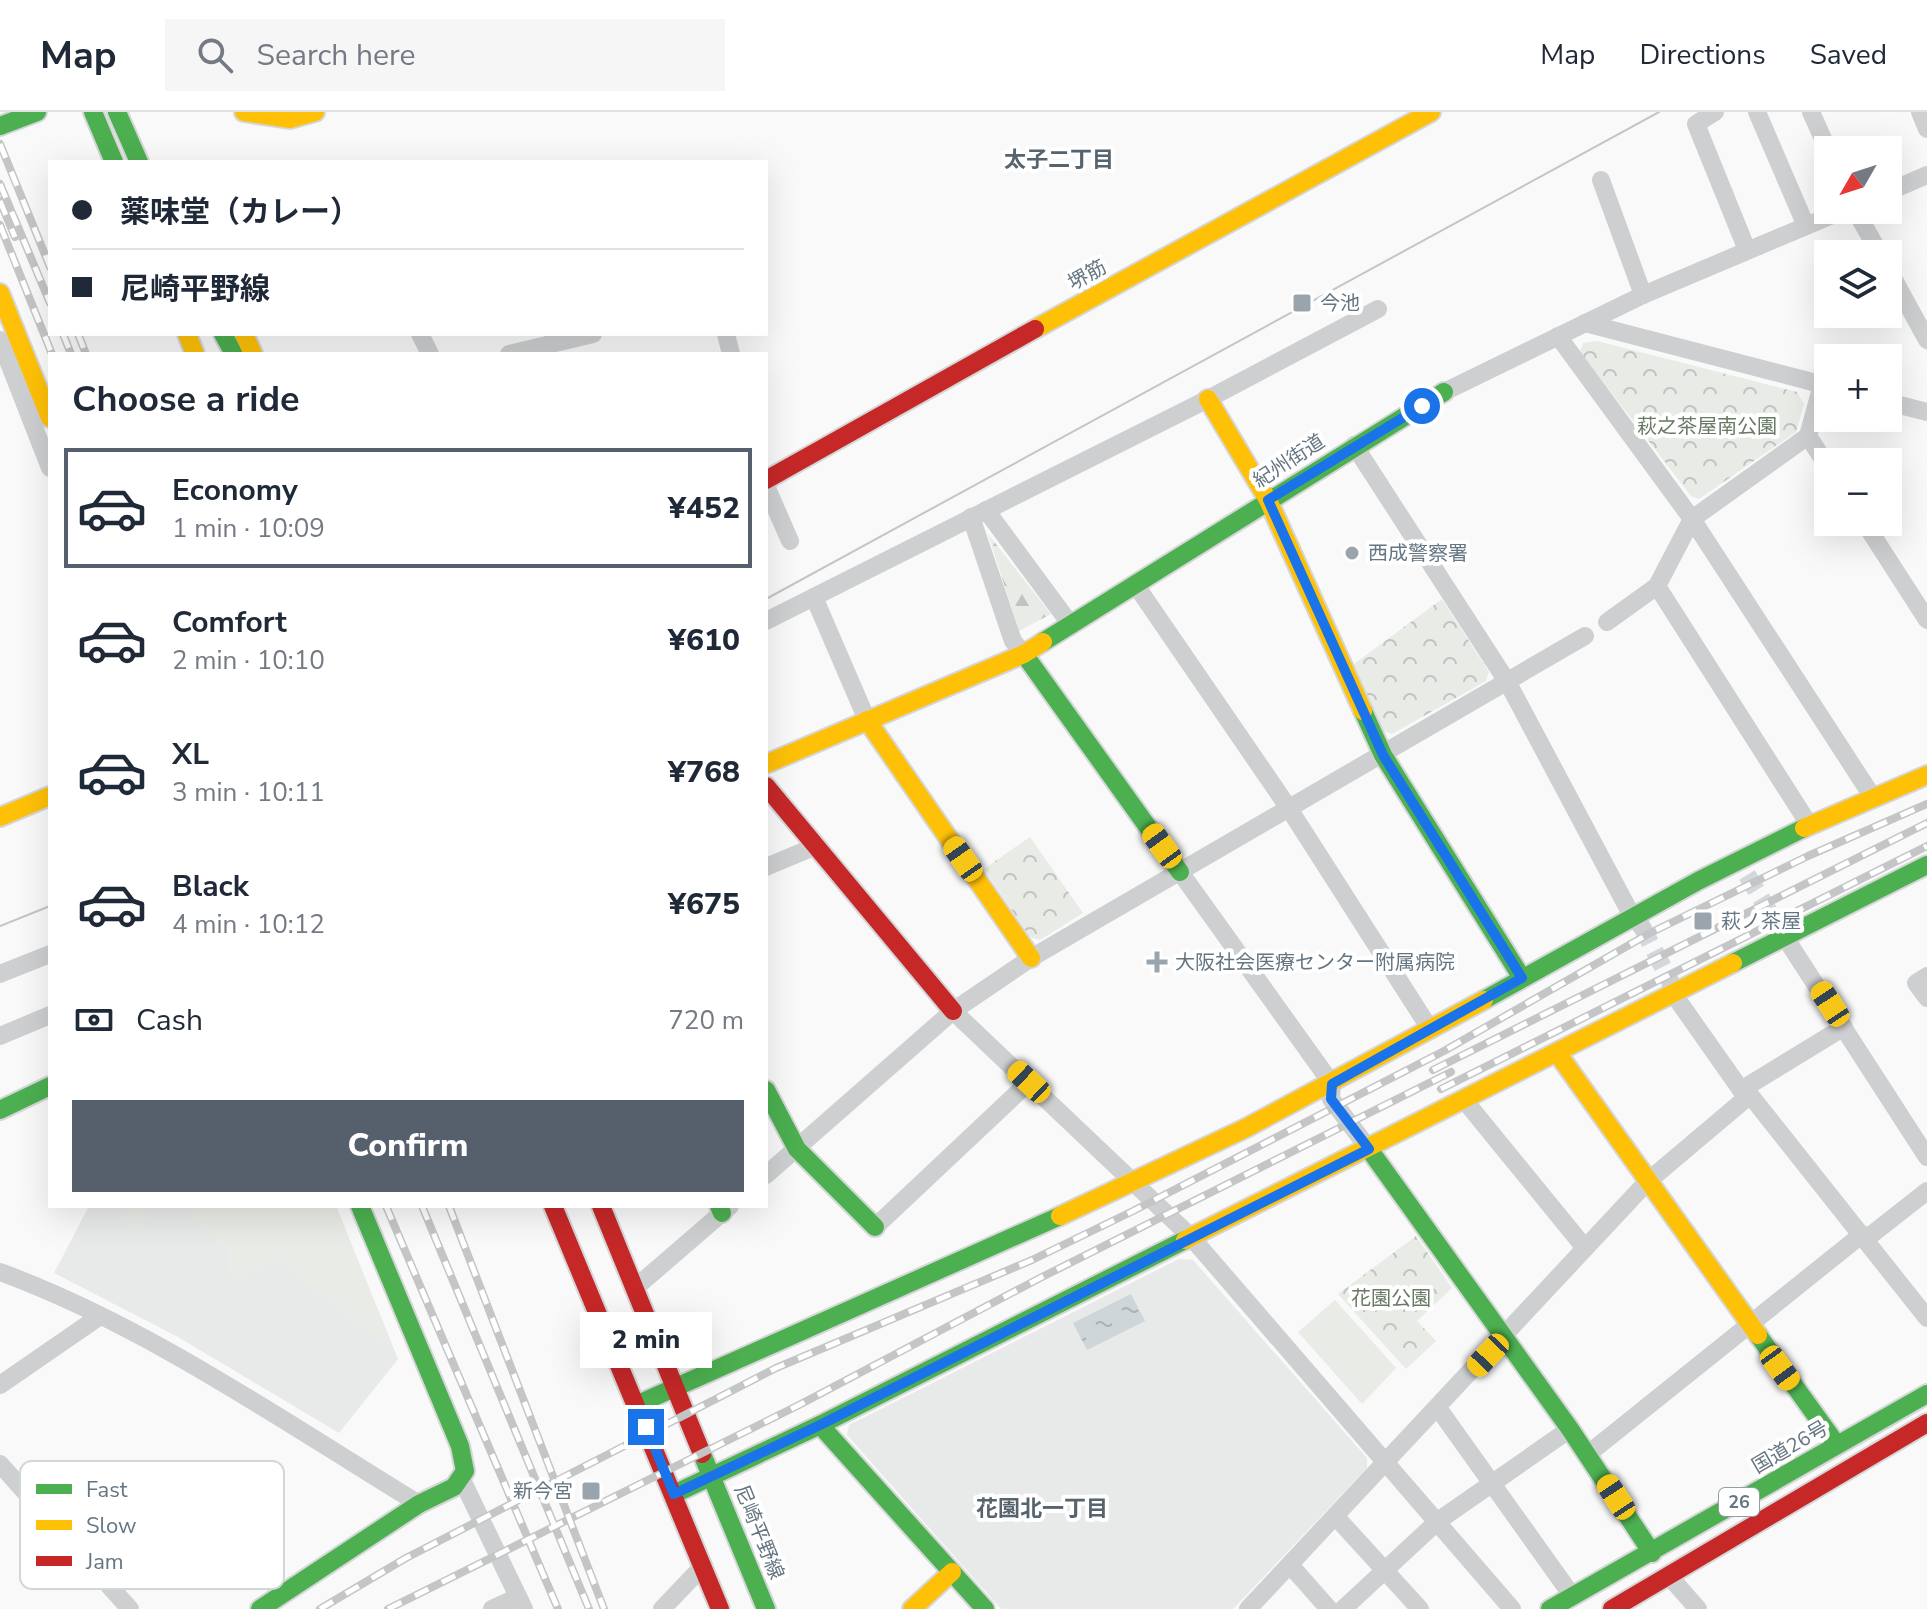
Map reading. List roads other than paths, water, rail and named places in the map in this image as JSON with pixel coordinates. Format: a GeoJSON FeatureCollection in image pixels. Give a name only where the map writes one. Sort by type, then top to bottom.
{"type":"FeatureCollection","features":[{"type":"Feature","properties":{"kind":"main road"},"geometry":{"type":"LineString","coordinates":[[0,126],[37,112]]}},
{"type":"Feature","properties":{"kind":"main road"},"geometry":{"type":"LineString","coordinates":[[93,112],[113,160]]}},
{"type":"Feature","properties":{"kind":"main road"},"geometry":{"type":"LineString","coordinates":[[117,112],[138,160]]}},
{"type":"Feature","properties":{"kind":"main road"},"geometry":{"type":"LineString","coordinates":[[244,112],[290,119],[315,112]]}},
{"type":"Feature","properties":{"kind":"main road","name":"堺筋"},"geometry":{"type":"LineString","coordinates":[[768,482],[929,386],[1431,112]]}},
{"type":"Feature","properties":{"kind":"main road"},"geometry":{"type":"LineString","coordinates":[[0,293],[48,413]]}},
{"type":"Feature","properties":{"kind":"main road","name":"紀州街道"},"geometry":{"type":"LineString","coordinates":[[768,763],[1024,654],[1354,445],[1444,392]]}},
{"type":"Feature","properties":{"kind":"main road"},"geometry":{"type":"LineString","coordinates":[[1208,399],[1268,500],[1383,755],[1522,978]]}},
{"type":"Feature","properties":{"kind":"main road"},"geometry":{"type":"LineString","coordinates":[[1024,654],[1180,872]]}},
{"type":"Feature","properties":{"kind":"main road"},"geometry":{"type":"LineString","coordinates":[[867,720],[1031,958]]}},
{"type":"Feature","properties":{"kind":"main road"},"geometry":{"type":"LineString","coordinates":[[636,1405],[1137,1182],[1332,1084],[1522,978],[1637,922],[1739,862],[1872,796],[1927,775]]}},
{"type":"Feature","properties":{"kind":"main road"},"geometry":{"type":"LineString","coordinates":[[768,788],[953,1011]]}},
{"type":"Feature","properties":{"kind":"main road"},"geometry":{"type":"LineString","coordinates":[[0,817],[48,797]]}},
{"type":"Feature","properties":{"kind":"main road"},"geometry":{"type":"LineString","coordinates":[[674,1494],[820,1425],[1558,1054],[1671,988],[1781,931],[1927,865]]}},
{"type":"Feature","properties":{"kind":"main road"},"geometry":{"type":"LineString","coordinates":[[1558,1054],[1837,1445]]}},
{"type":"Feature","properties":{"kind":"main road"},"geometry":{"type":"LineString","coordinates":[[0,1110],[48,1087]]}},
{"type":"Feature","properties":{"kind":"main road"},"geometry":{"type":"LineString","coordinates":[[768,1094],[797,1149],[875,1227]]}},
{"type":"Feature","properties":{"kind":"main road"},"geometry":{"type":"LineString","coordinates":[[1369,1149],[1588,1454],[1652,1553]]}},
{"type":"Feature","properties":{"kind":"main road"},"geometry":{"type":"LineString","coordinates":[[273,1606],[419,1504],[462,1480],[464,1460],[460,1446],[361,1208]]}},
{"type":"Feature","properties":{"kind":"main road"},"geometry":{"type":"LineString","coordinates":[[554,1208],[720,1609]]}},
{"type":"Feature","properties":{"kind":"main road","name":"尼崎平野線"},"geometry":{"type":"LineString","coordinates":[[602,1208],[766,1609]]}},
{"type":"Feature","properties":{"kind":"main road","name":"国道26号"},"geometry":{"type":"LineString","coordinates":[[1550,1609],[1927,1394]]}},
{"type":"Feature","properties":{"kind":"main road","name":"26"},"geometry":{"type":"LineString","coordinates":[[1612,1609],[1927,1423]]}},
{"type":"Feature","properties":{"kind":"main road"},"geometry":{"type":"LineString","coordinates":[[820,1425],[985,1609]]}},
{"type":"Feature","properties":{"kind":"main road"},"geometry":{"type":"LineString","coordinates":[[912,1609],[952,1572]]}},
{"type":"Feature","properties":{"kind":"street"},"geometry":{"type":"LineString","coordinates":[[1715,112],[1696,124],[1747,250]]}},
{"type":"Feature","properties":{"kind":"street"},"geometry":{"type":"LineString","coordinates":[[1757,112],[1806,226]]}},
{"type":"Feature","properties":{"kind":"street"},"geometry":{"type":"LineString","coordinates":[[1811,112],[1822,136]]}},
{"type":"Feature","properties":{"kind":"street"},"geometry":{"type":"LineString","coordinates":[[1920,112],[1927,129]]}},
{"type":"Feature","properties":{"kind":"street"},"geometry":{"type":"LineString","coordinates":[[1902,186],[1927,175]]}},
{"type":"Feature","properties":{"kind":"street"},"geometry":{"type":"LineString","coordinates":[[1601,180],[1643,295]]}},
{"type":"Feature","properties":{"kind":"street","name":"紀州街道"},"geometry":{"type":"LineString","coordinates":[[1444,392],[1643,295],[1814,223]]}},
{"type":"Feature","properties":{"kind":"street"},"geometry":{"type":"LineString","coordinates":[[1902,293],[1925,333]]}},
{"type":"Feature","properties":{"kind":"street"},"geometry":{"type":"LineString","coordinates":[[768,620],[1208,399],[1378,309]]}},
{"type":"Feature","properties":{"kind":"street"},"geometry":{"type":"LineString","coordinates":[[1585,323],[1814,383]]}},
{"type":"Feature","properties":{"kind":"street"},"geometry":{"type":"LineString","coordinates":[[517,352],[585,336]]}},
{"type":"Feature","properties":{"kind":"street"},"geometry":{"type":"LineString","coordinates":[[1558,336],[1692,519],[1872,796]]}},
{"type":"Feature","properties":{"kind":"street"},"geometry":{"type":"LineString","coordinates":[[0,340],[48,463]]}},
{"type":"Feature","properties":{"kind":"street"},"geometry":{"type":"LineString","coordinates":[[1902,406],[1927,412]]}},
{"type":"Feature","properties":{"kind":"street"},"geometry":{"type":"LineString","coordinates":[[1607,622],[1657,586],[1692,519],[1808,436],[1814,418]]}},
{"type":"Feature","properties":{"kind":"street"},"geometry":{"type":"LineString","coordinates":[[1808,436],[1816,448]]}},
{"type":"Feature","properties":{"kind":"street"},"geometry":{"type":"LineString","coordinates":[[1354,445],[1508,683],[1637,922]]}},
{"type":"Feature","properties":{"kind":"street"},"geometry":{"type":"LineString","coordinates":[[768,488],[790,541]]}},
{"type":"Feature","properties":{"kind":"street"},"geometry":{"type":"LineString","coordinates":[[978,514],[1071,625]]}},
{"type":"Feature","properties":{"kind":"street"},"geometry":{"type":"LineString","coordinates":[[978,514],[1013,641],[1024,654]]}},
{"type":"Feature","properties":{"kind":"street"},"geometry":{"type":"LineString","coordinates":[[1873,536],[1927,620]]}},
{"type":"Feature","properties":{"kind":"street"},"geometry":{"type":"LineString","coordinates":[[1135,584],[1288,807],[1430,1029]]}},
{"type":"Feature","properties":{"kind":"street"},"geometry":{"type":"LineString","coordinates":[[1657,586],[1810,826]]}},
{"type":"Feature","properties":{"kind":"street"},"geometry":{"type":"LineString","coordinates":[[814,597],[867,720]]}},
{"type":"Feature","properties":{"kind":"street"},"geometry":{"type":"LineString","coordinates":[[768,1173],[953,1011],[1031,958],[1585,636]]}},
{"type":"Feature","properties":{"kind":"street"},"geometry":{"type":"LineString","coordinates":[[768,866],[816,846]]}},
{"type":"Feature","properties":{"kind":"street"},"geometry":{"type":"LineString","coordinates":[[1180,872],[1332,1084],[1331,1099],[1369,1149]]}},
{"type":"Feature","properties":{"kind":"street"},"geometry":{"type":"LineString","coordinates":[[1781,931],[1927,1157]]}},
{"type":"Feature","properties":{"kind":"street"},"geometry":{"type":"LineString","coordinates":[[0,974],[48,955]]}},
{"type":"Feature","properties":{"kind":"street"},"geometry":{"type":"LineString","coordinates":[[1927,976],[1916,983],[1927,998]]}},
{"type":"Feature","properties":{"kind":"street"},"geometry":{"type":"LineString","coordinates":[[1671,988],[1745,1092],[1927,1318]]}},
{"type":"Feature","properties":{"kind":"street"},"geometry":{"type":"LineString","coordinates":[[953,1011],[1137,1182],[1191,1237],[1512,1609]]}},
{"type":"Feature","properties":{"kind":"street"},"geometry":{"type":"LineString","coordinates":[[0,1036],[48,1016]]}},
{"type":"Feature","properties":{"kind":"street"},"geometry":{"type":"LineString","coordinates":[[1248,1609],[1647,1182],[1745,1092],[1844,1027]]}},
{"type":"Feature","properties":{"kind":"street"},"geometry":{"type":"LineString","coordinates":[[875,1227],[1029,1082]]}},
{"type":"Feature","properties":{"kind":"street"},"geometry":{"type":"LineString","coordinates":[[1465,1101],[1585,1248]]}},
{"type":"Feature","properties":{"kind":"street"},"geometry":{"type":"LineString","coordinates":[[1588,1454],[1860,1236],[1871,1235],[1927,1191]]}},
{"type":"Feature","properties":{"kind":"street"},"geometry":{"type":"LineString","coordinates":[[635,1288],[724,1208]]}},
{"type":"Feature","properties":{"kind":"street"},"geometry":{"type":"LineString","coordinates":[[0,1272],[100,1316],[224,1386],[419,1504]]}},
{"type":"Feature","properties":{"kind":"street"},"geometry":{"type":"LineString","coordinates":[[0,1385],[100,1316]]}},
{"type":"Feature","properties":{"kind":"street"},"geometry":{"type":"LineString","coordinates":[[1438,1408],[1573,1597]]}},
{"type":"Feature","properties":{"kind":"street"},"geometry":{"type":"LineString","coordinates":[[1343,1609],[1438,1521],[1570,1429]]}},
{"type":"Feature","properties":{"kind":"street"},"geometry":{"type":"LineString","coordinates":[[3,1475],[20,1493]]}},
{"type":"Feature","properties":{"kind":"street"},"geometry":{"type":"LineString","coordinates":[[462,1480],[521,1603],[492,1609]]}},
{"type":"Feature","properties":{"kind":"street"},"geometry":{"type":"LineString","coordinates":[[1336,1517],[1420,1609]]}},
{"type":"Feature","properties":{"kind":"street"},"geometry":{"type":"LineString","coordinates":[[1290,1565],[1329,1609]]}},
{"type":"Feature","properties":{"kind":"street"},"geometry":{"type":"LineString","coordinates":[[662,1609],[703,1566]]}},
{"type":"Feature","properties":{"kind":"street"},"geometry":{"type":"LineString","coordinates":[[1669,1576],[1698,1609]]}},
{"type":"Feature","properties":{"kind":"street"},"geometry":{"type":"LineString","coordinates":[[111,1589],[130,1609]]}},
{"type":"Feature","properties":{"kind":"water"},"geometry":{"type":"Polygon","coordinates":[[[1131,1294],[1145,1321],[1087,1350],[1073,1323],[1131,1294]]]}},
{"type":"Feature","properties":{"kind":"tunnel"},"geometry":{"type":"LineString","coordinates":[[1747,875],[1777,925]]}},
{"type":"Feature","properties":{"kind":"tunnel"},"geometry":{"type":"LineString","coordinates":[[1642,927],[1671,983]]}},
{"type":"Feature","properties":{"kind":"tram line"},"geometry":{"type":"LineString","coordinates":[[768,598],[1659,112]]}},
{"type":"Feature","properties":{"kind":"tram line"},"geometry":{"type":"LineString","coordinates":[[0,926],[48,907]]}},
{"type":"Feature","properties":{"kind":"railway"},"geometry":{"type":"LineString","coordinates":[[0,144],[48,262]]}},
{"type":"Feature","properties":{"kind":"railway"},"geometry":{"type":"LineString","coordinates":[[0,184],[48,298]]}},
{"type":"Feature","properties":{"kind":"railway"},"geometry":{"type":"LineString","coordinates":[[0,201],[15,237]]}},
{"type":"Feature","properties":{"kind":"railway"},"geometry":{"type":"LineString","coordinates":[[0,225],[51,352]]}},
{"type":"Feature","properties":{"kind":"railway"},"geometry":{"type":"LineString","coordinates":[[64,336],[70,352]]}},
{"type":"Feature","properties":{"kind":"railway"},"geometry":{"type":"LineString","coordinates":[[79,336],[85,352]]}},
{"type":"Feature","properties":{"kind":"railway"},"geometry":{"type":"LineString","coordinates":[[320,1609],[406,1558],[776,1368],[1032,1260],[1133,1211],[1444,1051],[1650,933],[1808,856],[1927,804]]}},
{"type":"Feature","properties":{"kind":"railway"},"geometry":{"type":"LineString","coordinates":[[1433,1070],[1927,823]]}},
{"type":"Feature","properties":{"kind":"railway"},"geometry":{"type":"LineString","coordinates":[[1441,1089],[1927,846]]}},
{"type":"Feature","properties":{"kind":"railway"},"geometry":{"type":"LineString","coordinates":[[388,1609],[799,1405],[1040,1278],[1451,1072]]}},
{"type":"Feature","properties":{"kind":"railway"},"geometry":{"type":"LineString","coordinates":[[387,1208],[558,1609]]}},
{"type":"Feature","properties":{"kind":"railway"},"geometry":{"type":"LineString","coordinates":[[423,1208],[589,1609]]}},
{"type":"Feature","properties":{"kind":"railway"},"geometry":{"type":"LineString","coordinates":[[450,1208],[604,1609]]}},
{"type":"Feature","properties":{"kind":"place","name":"今池"},"geometry":{"type":"Point","coordinates":[1302,303]}},
{"type":"Feature","properties":{"kind":"place","name":"西成警察署"},"geometry":{"type":"Point","coordinates":[1352,553]}},
{"type":"Feature","properties":{"kind":"place","name":"萩ノ茶屋"},"geometry":{"type":"Point","coordinates":[1703,921]}},
{"type":"Feature","properties":{"kind":"place","name":"大阪社会医療センター附属病院"},"geometry":{"type":"Point","coordinates":[1157,962]}},
{"type":"Feature","properties":{"kind":"place","name":"新今宮"},"geometry":{"type":"Point","coordinates":[591,1491]}},
{"type":"Feature","properties":{"kind":"district","name":"太子二丁目"},"geometry":{"type":"Point","coordinates":[1059,160]}},
{"type":"Feature","properties":{"kind":"district","name":"花園北一丁目"},"geometry":{"type":"Point","coordinates":[1042,1509]}},
{"type":"Feature","properties":{"kind":"park label","name":"萩之茶屋南公園"},"geometry":{"type":"Point","coordinates":[1707,426]}},
{"type":"Feature","properties":{"kind":"park label","name":"花園公園"},"geometry":{"type":"Point","coordinates":[1391,1298]}}]}
